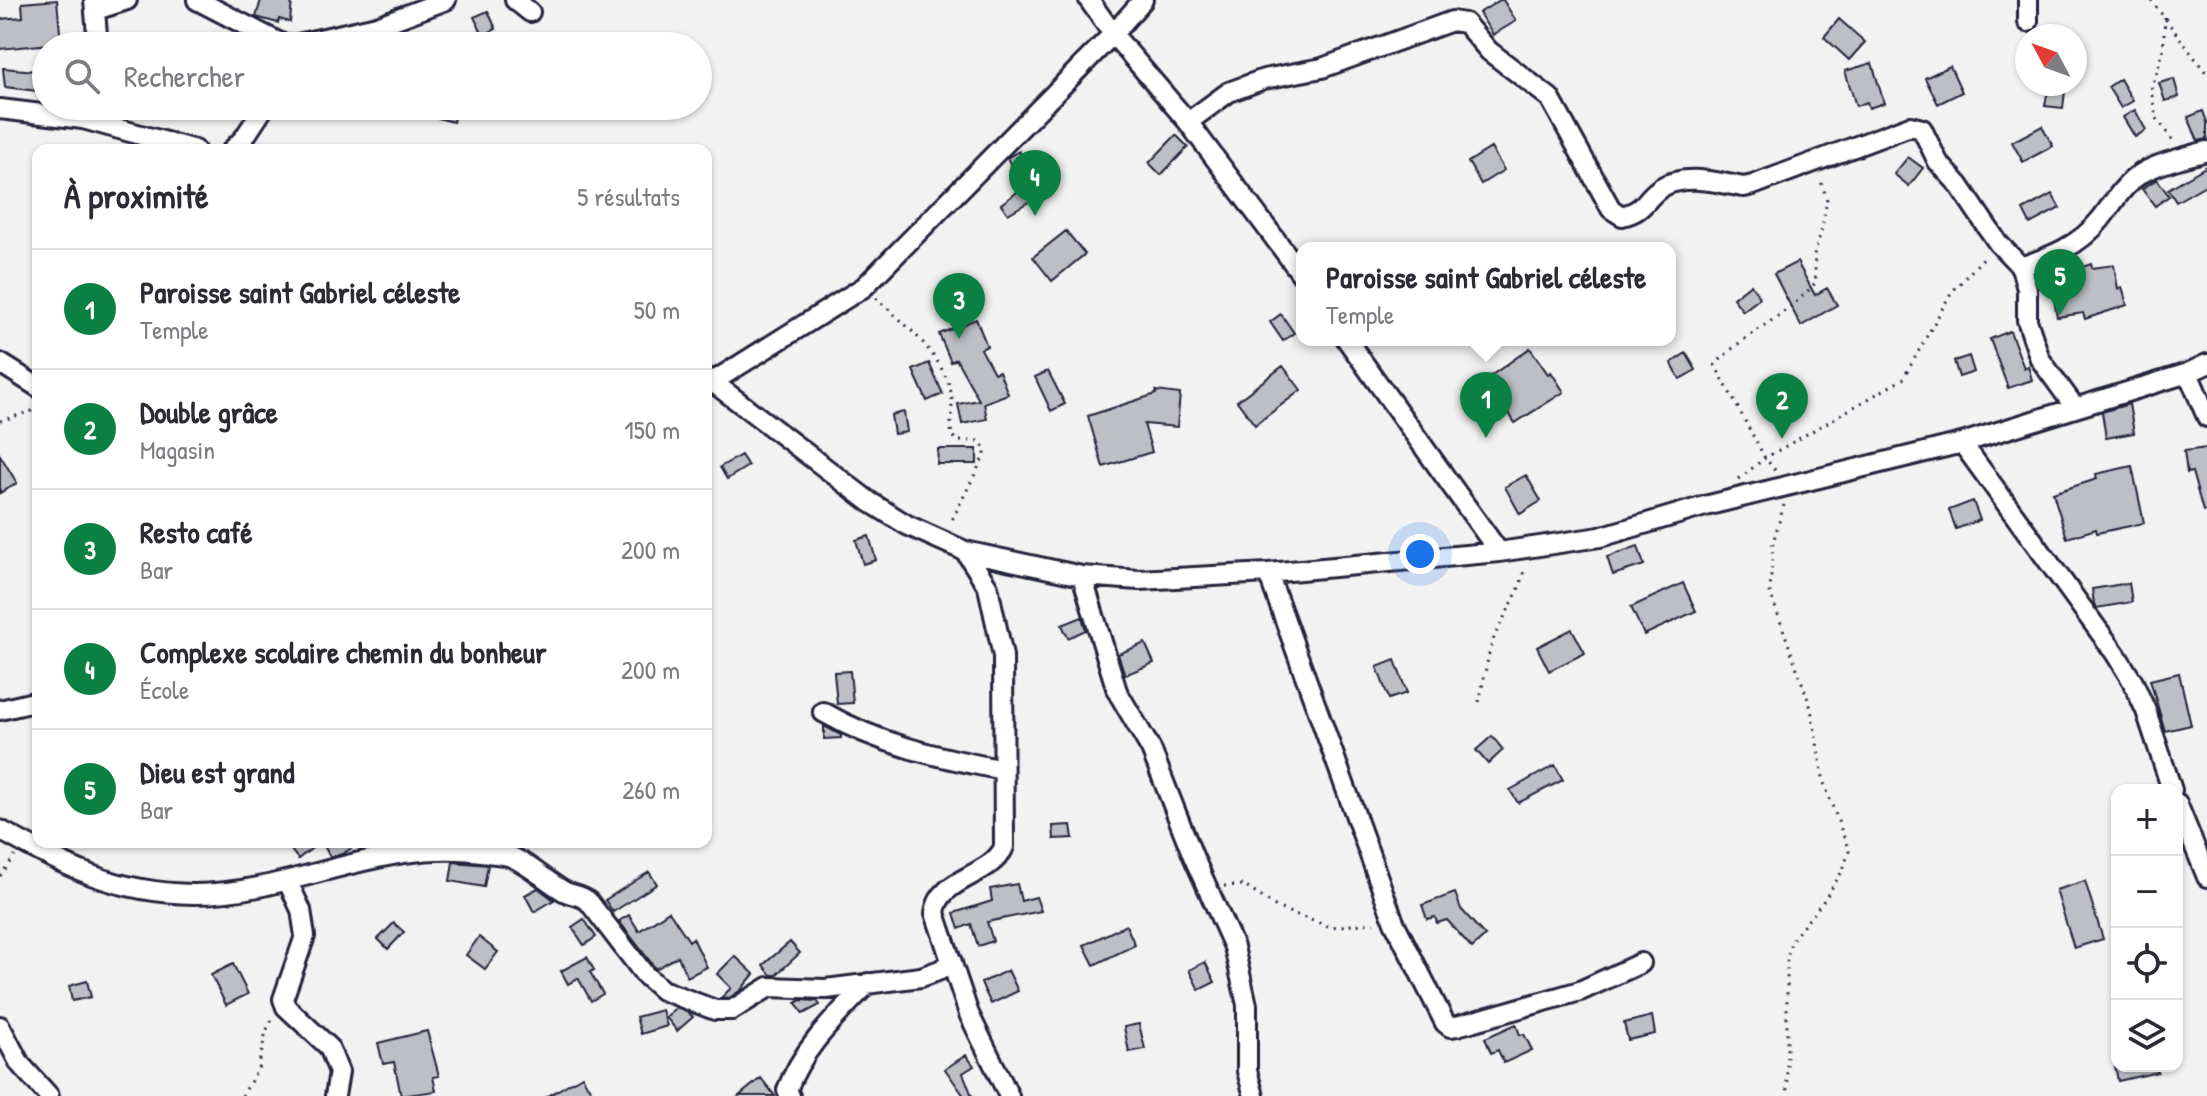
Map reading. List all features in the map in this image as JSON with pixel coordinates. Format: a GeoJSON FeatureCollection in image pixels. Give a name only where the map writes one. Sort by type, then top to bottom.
{"type":"FeatureCollection","features":[{"type":"Feature","properties":{"kind":"street"},"geometry":{"type":"LineString","coordinates":[[97,32],[95,5],[127,0]]}},
{"type":"Feature","properties":{"kind":"street"},"geometry":{"type":"LineString","coordinates":[[197,0],[260,32]]}},
{"type":"Feature","properties":{"kind":"street"},"geometry":{"type":"LineString","coordinates":[[350,32],[377,26],[446,0]]}},
{"type":"Feature","properties":{"kind":"street"},"geometry":{"type":"LineString","coordinates":[[1089,0],[1113,34],[1188,122],[1296,267]]}},
{"type":"Feature","properties":{"kind":"street"},"geometry":{"type":"LineString","coordinates":[[712,380],[864,287],[1143,0]]}},
{"type":"Feature","properties":{"kind":"street"},"geometry":{"type":"LineString","coordinates":[[2028,0],[2028,22]]}},
{"type":"Feature","properties":{"kind":"street"},"geometry":{"type":"LineString","coordinates":[[1188,122],[1229,92],[1264,79],[1322,68],[1452,21],[1465,23],[1489,51],[1550,98],[1611,209],[1622,216],[1637,212],[1661,188],[1683,179],[1744,187],[1917,126],[1922,129],[1938,162],[1959,185],[1998,243],[2021,267],[2027,289],[2027,320],[2040,359],[2074,406]]}},
{"type":"Feature","properties":{"kind":"street"},"geometry":{"type":"LineString","coordinates":[[0,109],[32,111]]}},
{"type":"Feature","properties":{"kind":"street"},"geometry":{"type":"LineString","coordinates":[[106,120],[177,144]]}},
{"type":"Feature","properties":{"kind":"street"},"geometry":{"type":"LineString","coordinates":[[238,144],[256,120]]}},
{"type":"Feature","properties":{"kind":"street"},"geometry":{"type":"LineString","coordinates":[[2021,267],[2059,254],[2080,241],[2101,219],[2115,197],[2140,174],[2207,151]]}},
{"type":"Feature","properties":{"kind":"street"},"geometry":{"type":"LineString","coordinates":[[1351,346],[1499,552]]}},
{"type":"Feature","properties":{"kind":"street"},"geometry":{"type":"LineString","coordinates":[[0,363],[32,383]]}},
{"type":"Feature","properties":{"kind":"street"},"geometry":{"type":"LineString","coordinates":[[712,385],[870,502],[907,525],[965,551],[1082,576],[1139,580],[1268,573],[1499,552],[1600,537],[1787,485],[1962,443],[2188,373],[2207,364]]}},
{"type":"Feature","properties":{"kind":"street"},"geometry":{"type":"LineString","coordinates":[[2188,373],[2207,417]]}},
{"type":"Feature","properties":{"kind":"street"},"geometry":{"type":"LineString","coordinates":[[1962,443],[2121,662],[2151,725],[2170,784]]}},
{"type":"Feature","properties":{"kind":"street"},"geometry":{"type":"LineString","coordinates":[[965,551],[988,587],[1003,656],[1004,847],[1001,854],[944,893],[936,903],[935,913],[969,1014],[1009,1096]]}},
{"type":"Feature","properties":{"kind":"street"},"geometry":{"type":"LineString","coordinates":[[1268,573],[1394,922],[1445,1023],[1450,1027],[1580,991],[1641,963]]}},
{"type":"Feature","properties":{"kind":"street"},"geometry":{"type":"LineString","coordinates":[[1082,576],[1117,691],[1151,749],[1193,856],[1234,947],[1247,1005],[1247,1071],[1254,1096]]}},
{"type":"Feature","properties":{"kind":"street"},"geometry":{"type":"LineString","coordinates":[[0,710],[32,702]]}},
{"type":"Feature","properties":{"kind":"street"},"geometry":{"type":"LineString","coordinates":[[823,712],[856,731],[898,745],[1003,770]]}},
{"type":"Feature","properties":{"kind":"street"},"geometry":{"type":"LineString","coordinates":[[2183,818],[2207,877]]}},
{"type":"Feature","properties":{"kind":"street"},"geometry":{"type":"LineString","coordinates":[[0,830],[32,847]]}},
{"type":"Feature","properties":{"kind":"street"},"geometry":{"type":"LineString","coordinates":[[34,848],[78,871],[141,890],[210,893],[288,882],[418,848]]}},
{"type":"Feature","properties":{"kind":"street"},"geometry":{"type":"LineString","coordinates":[[457,848],[511,857],[565,893],[584,897],[598,910],[645,975],[662,990],[715,1010],[732,1010],[769,987],[826,989],[921,977],[952,962]]}},
{"type":"Feature","properties":{"kind":"street"},"geometry":{"type":"LineString","coordinates":[[288,882],[301,910],[305,936],[283,999],[286,1007],[329,1047],[339,1072],[335,1096]]}},
{"type":"Feature","properties":{"kind":"street"},"geometry":{"type":"LineString","coordinates":[[790,1096],[787,1090],[795,1068],[811,1045],[868,983]]}},
{"type":"Feature","properties":{"kind":"street"},"geometry":{"type":"LineString","coordinates":[[0,1026],[20,1064],[49,1096]]}},
{"type":"Feature","properties":{"kind":"path"},"geometry":{"type":"LineString","coordinates":[[2151,0],[2207,74]]}},
{"type":"Feature","properties":{"kind":"path"},"geometry":{"type":"LineString","coordinates":[[2165,17],[2163,52],[2151,90],[2156,117],[2175,143],[2175,160]]}},
{"type":"Feature","properties":{"kind":"path"},"geometry":{"type":"LineString","coordinates":[[1787,1096],[1787,960],[1791,941],[1825,899],[1843,870],[1849,851],[1824,783],[1811,708],[1770,592],[1773,542],[1787,485],[1765,458],[1715,365],[1732,346],[1784,314],[1816,282],[1814,255],[1827,200],[1814,160]]}},
{"type":"Feature","properties":{"kind":"path"},"geometry":{"type":"LineString","coordinates":[[1729,487],[1765,458],[1903,379],[1951,293],[1998,243]]}},
{"type":"Feature","properties":{"kind":"path"},"geometry":{"type":"LineString","coordinates":[[864,287],[907,326],[938,362],[951,393],[952,436],[958,441],[978,441],[983,446],[985,454],[942,540]]}},
{"type":"Feature","properties":{"kind":"path"},"geometry":{"type":"LineString","coordinates":[[0,421],[32,411]]}},
{"type":"Feature","properties":{"kind":"path"},"geometry":{"type":"LineString","coordinates":[[1479,702],[1494,639],[1524,580],[1525,548]]}},
{"type":"Feature","properties":{"kind":"path"},"geometry":{"type":"LineString","coordinates":[[0,876],[24,843]]}},
{"type":"Feature","properties":{"kind":"path"},"geometry":{"type":"LineString","coordinates":[[1208,887],[1243,885],[1278,908],[1330,927],[1394,922]]}},
{"type":"Feature","properties":{"kind":"path"},"geometry":{"type":"LineString","coordinates":[[242,1096],[258,1069],[266,1031],[283,999]]}},
{"type":"Feature","properties":{"kind":"building"},"geometry":{"type":"Polygon","coordinates":[[[57,0],[60,32],[32,32],[32,46],[0,49],[0,19],[23,17],[22,3],[57,0]]]}},
{"type":"Feature","properties":{"kind":"building"},"geometry":{"type":"Polygon","coordinates":[[[261,0],[292,0],[290,22],[279,19],[278,23],[256,17],[261,0]]]}},
{"type":"Feature","properties":{"kind":"building"},"geometry":{"type":"Polygon","coordinates":[[[1500,0],[1516,21],[1493,35],[1479,13],[1500,0]]]}},
{"type":"Feature","properties":{"kind":"building"},"geometry":{"type":"Polygon","coordinates":[[[488,11],[496,29],[482,32],[474,17],[488,11]]]}},
{"type":"Feature","properties":{"kind":"building"},"geometry":{"type":"Polygon","coordinates":[[[1839,19],[1865,42],[1849,60],[1824,37],[1839,19]]]}},
{"type":"Feature","properties":{"kind":"building"},"geometry":{"type":"Polygon","coordinates":[[[1872,63],[1884,103],[1869,108],[1867,102],[1856,106],[1845,71],[1872,63]]]}},
{"type":"Feature","properties":{"kind":"building"},"geometry":{"type":"Polygon","coordinates":[[[1950,66],[1962,92],[1938,104],[1925,78],[1950,66]]]}},
{"type":"Feature","properties":{"kind":"building"},"geometry":{"type":"Polygon","coordinates":[[[3,68],[32,71],[32,90],[5,87],[3,68]]]}},
{"type":"Feature","properties":{"kind":"building"},"geometry":{"type":"Polygon","coordinates":[[[2120,79],[2133,101],[2121,108],[2108,87],[2120,79]]]}},
{"type":"Feature","properties":{"kind":"building"},"geometry":{"type":"Polygon","coordinates":[[[2174,79],[2179,97],[2165,101],[2159,83],[2174,79]]]}},
{"type":"Feature","properties":{"kind":"building"},"geometry":{"type":"Polygon","coordinates":[[[2047,96],[2064,96],[2063,108],[2045,106],[2047,96]]]}},
{"type":"Feature","properties":{"kind":"building"},"geometry":{"type":"Polygon","coordinates":[[[2135,110],[2146,130],[2135,137],[2123,117],[2135,110]]]}},
{"type":"Feature","properties":{"kind":"building"},"geometry":{"type":"Polygon","coordinates":[[[2203,111],[2207,122],[2207,139],[2198,141],[2188,117],[2203,111]]]}},
{"type":"Feature","properties":{"kind":"building"},"geometry":{"type":"Polygon","coordinates":[[[2042,126],[2053,146],[2023,162],[2012,142],[2042,126]]]}},
{"type":"Feature","properties":{"kind":"building"},"geometry":{"type":"Polygon","coordinates":[[[1176,135],[1188,147],[1161,175],[1149,163],[1176,135]]]}},
{"type":"Feature","properties":{"kind":"building"},"geometry":{"type":"Polygon","coordinates":[[[1491,148],[1504,170],[1481,184],[1468,162],[1491,148]]]}},
{"type":"Feature","properties":{"kind":"building"},"geometry":{"type":"Polygon","coordinates":[[[1019,151],[1044,193],[1008,214],[1001,204],[1024,187],[1007,158],[1019,151]]]}},
{"type":"Feature","properties":{"kind":"building"},"geometry":{"type":"Polygon","coordinates":[[[1908,157],[1923,168],[1909,186],[1894,174],[1908,157]]]}},
{"type":"Feature","properties":{"kind":"building"},"geometry":{"type":"Polygon","coordinates":[[[2207,166],[2207,184],[2176,202],[2168,189],[2207,166]]]}},
{"type":"Feature","properties":{"kind":"building"},"geometry":{"type":"Polygon","coordinates":[[[2157,179],[2169,196],[2155,206],[2142,189],[2157,179]]]}},
{"type":"Feature","properties":{"kind":"building"},"geometry":{"type":"Polygon","coordinates":[[[2052,194],[2060,208],[2030,224],[2023,210],[2052,194]]]}},
{"type":"Feature","properties":{"kind":"building"},"geometry":{"type":"Polygon","coordinates":[[[1066,231],[1085,254],[1052,281],[1033,257],[1066,231]]]}},
{"type":"Feature","properties":{"kind":"building"},"geometry":{"type":"Polygon","coordinates":[[[1797,262],[1815,295],[1827,288],[1837,305],[1801,326],[1774,274],[1797,262]]]}},
{"type":"Feature","properties":{"kind":"building"},"geometry":{"type":"Polygon","coordinates":[[[2091,264],[2092,268],[2114,265],[2118,289],[2122,287],[2127,305],[2085,319],[2083,313],[2057,317],[2049,269],[2064,265],[2066,273],[2091,264]]]}},
{"type":"Feature","properties":{"kind":"building"},"geometry":{"type":"Polygon","coordinates":[[[1751,284],[1760,298],[1743,311],[1733,298],[1751,284]]]}},
{"type":"Feature","properties":{"kind":"building"},"geometry":{"type":"Polygon","coordinates":[[[1281,314],[1294,333],[1283,341],[1270,322],[1281,314]]]}},
{"type":"Feature","properties":{"kind":"building"},"geometry":{"type":"Polygon","coordinates":[[[976,319],[987,346],[981,349],[994,373],[999,371],[1008,394],[984,403],[987,419],[962,424],[958,404],[979,400],[956,359],[951,362],[939,334],[976,319]]]}},
{"type":"Feature","properties":{"kind":"building"},"geometry":{"type":"Polygon","coordinates":[[[2010,331],[2032,380],[2008,388],[1990,339],[2010,331]]]}},
{"type":"Feature","properties":{"kind":"building"},"geometry":{"type":"Polygon","coordinates":[[[1530,348],[1564,392],[1515,423],[1496,392],[1487,399],[1478,385],[1530,348]]]}},
{"type":"Feature","properties":{"kind":"building"},"geometry":{"type":"Polygon","coordinates":[[[1686,353],[1696,370],[1680,379],[1671,363],[1686,353]]]}},
{"type":"Feature","properties":{"kind":"building"},"geometry":{"type":"Polygon","coordinates":[[[1969,356],[1974,372],[1959,377],[1954,361],[1969,356]]]}},
{"type":"Feature","properties":{"kind":"building"},"geometry":{"type":"Polygon","coordinates":[[[929,363],[943,394],[927,401],[913,370],[929,363]]]}},
{"type":"Feature","properties":{"kind":"building"},"geometry":{"type":"Polygon","coordinates":[[[1283,366],[1301,390],[1255,425],[1237,401],[1283,366]]]}},
{"type":"Feature","properties":{"kind":"building"},"geometry":{"type":"Polygon","coordinates":[[[1048,371],[1065,404],[1051,411],[1035,377],[1048,371]]]}},
{"type":"Feature","properties":{"kind":"building"},"geometry":{"type":"Polygon","coordinates":[[[1156,391],[1180,394],[1177,427],[1144,424],[1152,452],[1103,467],[1088,416],[1156,394],[1156,391]]]}},
{"type":"Feature","properties":{"kind":"building"},"geometry":{"type":"Polygon","coordinates":[[[2129,404],[2134,433],[2106,438],[2102,412],[2129,404]]]}},
{"type":"Feature","properties":{"kind":"building"},"geometry":{"type":"Polygon","coordinates":[[[904,412],[907,432],[894,434],[891,415],[904,412]]]}},
{"type":"Feature","properties":{"kind":"building"},"geometry":{"type":"Polygon","coordinates":[[[2207,448],[2207,511],[2203,511],[2192,472],[2187,473],[2184,451],[2207,448]]]}},
{"type":"Feature","properties":{"kind":"building"},"geometry":{"type":"Polygon","coordinates":[[[938,449],[977,449],[977,464],[937,464],[938,449]]]}},
{"type":"Feature","properties":{"kind":"building"},"geometry":{"type":"Polygon","coordinates":[[[0,455],[17,483],[0,493],[0,455]]]}},
{"type":"Feature","properties":{"kind":"building"},"geometry":{"type":"Polygon","coordinates":[[[741,455],[748,466],[727,479],[720,467],[741,455]]]}},
{"type":"Feature","properties":{"kind":"building"},"geometry":{"type":"Polygon","coordinates":[[[2132,466],[2144,523],[2097,533],[2096,529],[2067,538],[2053,493],[2097,479],[2096,474],[2132,466]]]}},
{"type":"Feature","properties":{"kind":"building"},"geometry":{"type":"Polygon","coordinates":[[[1526,475],[1541,501],[1520,514],[1505,487],[1526,475]]]}},
{"type":"Feature","properties":{"kind":"building"},"geometry":{"type":"Polygon","coordinates":[[[1973,501],[1980,520],[1956,529],[1949,510],[1973,501]]]}},
{"type":"Feature","properties":{"kind":"building"},"geometry":{"type":"Polygon","coordinates":[[[869,536],[876,560],[863,564],[856,540],[869,536]]]}},
{"type":"Feature","properties":{"kind":"building"},"geometry":{"type":"Polygon","coordinates":[[[1638,546],[1644,565],[1613,575],[1607,557],[1638,546]]]}},
{"type":"Feature","properties":{"kind":"building"},"geometry":{"type":"Polygon","coordinates":[[[1683,583],[1696,611],[1644,635],[1631,607],[1683,583]]]}},
{"type":"Feature","properties":{"kind":"building"},"geometry":{"type":"Polygon","coordinates":[[[2129,583],[2132,602],[2097,608],[2094,604],[2092,589],[2129,583]]]}},
{"type":"Feature","properties":{"kind":"building"},"geometry":{"type":"Polygon","coordinates":[[[1082,617],[1086,630],[1068,638],[1062,625],[1082,617]]]}},
{"type":"Feature","properties":{"kind":"building"},"geometry":{"type":"Polygon","coordinates":[[[1572,629],[1585,653],[1549,671],[1537,647],[1572,629]]]}},
{"type":"Feature","properties":{"kind":"building"},"geometry":{"type":"Polygon","coordinates":[[[1145,643],[1154,663],[1125,675],[1118,654],[1145,643]]]}},
{"type":"Feature","properties":{"kind":"building"},"geometry":{"type":"Polygon","coordinates":[[[1395,660],[1407,693],[1389,699],[1377,667],[1395,660]]]}},
{"type":"Feature","properties":{"kind":"building"},"geometry":{"type":"Polygon","coordinates":[[[850,671],[853,703],[837,704],[834,672],[850,671]]]}},
{"type":"Feature","properties":{"kind":"building"},"geometry":{"type":"Polygon","coordinates":[[[2179,673],[2191,725],[2165,731],[2150,680],[2179,673]]]}},
{"type":"Feature","properties":{"kind":"building"},"geometry":{"type":"Polygon","coordinates":[[[824,726],[841,735],[841,738],[824,739],[824,726]]]}},
{"type":"Feature","properties":{"kind":"building"},"geometry":{"type":"Polygon","coordinates":[[[1492,736],[1503,750],[1488,764],[1476,750],[1492,736]]]}},
{"type":"Feature","properties":{"kind":"building"},"geometry":{"type":"Polygon","coordinates":[[[1555,765],[1563,780],[1518,803],[1510,790],[1555,765]]]}},
{"type":"Feature","properties":{"kind":"building"},"geometry":{"type":"Polygon","coordinates":[[[1071,825],[1073,838],[1054,839],[1053,826],[1071,825]]]}},
{"type":"Feature","properties":{"kind":"building"},"geometry":{"type":"Polygon","coordinates":[[[290,848],[312,848],[298,859],[290,848]]]}},
{"type":"Feature","properties":{"kind":"building"},"geometry":{"type":"Polygon","coordinates":[[[325,848],[352,848],[342,854],[330,857],[325,848]]]}},
{"type":"Feature","properties":{"kind":"building"},"geometry":{"type":"Polygon","coordinates":[[[453,862],[488,865],[484,887],[450,881],[453,862]]]}},
{"type":"Feature","properties":{"kind":"building"},"geometry":{"type":"Polygon","coordinates":[[[649,872],[657,884],[613,912],[605,900],[649,872]]]}},
{"type":"Feature","properties":{"kind":"building"},"geometry":{"type":"Polygon","coordinates":[[[2085,881],[2103,939],[2074,948],[2056,890],[2085,881]]]}},
{"type":"Feature","properties":{"kind":"building"},"geometry":{"type":"Polygon","coordinates":[[[1017,884],[1021,901],[1036,897],[1041,911],[987,922],[993,941],[978,946],[971,924],[959,929],[954,913],[992,901],[990,889],[1017,884]]]}},
{"type":"Feature","properties":{"kind":"building"},"geometry":{"type":"Polygon","coordinates":[[[538,888],[554,900],[534,912],[525,895],[538,888]]]}},
{"type":"Feature","properties":{"kind":"building"},"geometry":{"type":"Polygon","coordinates":[[[1455,893],[1461,909],[1485,936],[1472,948],[1447,920],[1437,923],[1435,917],[1427,919],[1422,905],[1455,893]]]}},
{"type":"Feature","properties":{"kind":"building"},"geometry":{"type":"Polygon","coordinates":[[[669,911],[689,941],[693,938],[707,967],[687,977],[678,956],[656,969],[619,921],[629,915],[639,931],[669,911]]]}},
{"type":"Feature","properties":{"kind":"building"},"geometry":{"type":"Polygon","coordinates":[[[584,919],[596,937],[584,945],[572,927],[584,919]]]}},
{"type":"Feature","properties":{"kind":"building"},"geometry":{"type":"Polygon","coordinates":[[[394,923],[404,932],[388,949],[378,939],[394,923]]]}},
{"type":"Feature","properties":{"kind":"building"},"geometry":{"type":"Polygon","coordinates":[[[1126,925],[1135,945],[1094,965],[1084,945],[1126,925]]]}},
{"type":"Feature","properties":{"kind":"building"},"geometry":{"type":"Polygon","coordinates":[[[479,937],[498,952],[485,969],[466,955],[479,937]]]}},
{"type":"Feature","properties":{"kind":"building"},"geometry":{"type":"Polygon","coordinates":[[[790,942],[800,953],[776,975],[771,975],[763,965],[790,942]]]}},
{"type":"Feature","properties":{"kind":"building"},"geometry":{"type":"Polygon","coordinates":[[[735,956],[754,974],[741,990],[729,998],[721,998],[731,988],[717,974],[735,956]]]}},
{"type":"Feature","properties":{"kind":"building"},"geometry":{"type":"Polygon","coordinates":[[[587,957],[594,970],[590,972],[603,994],[591,1001],[578,978],[568,984],[561,971],[587,957]]]}},
{"type":"Feature","properties":{"kind":"building"},"geometry":{"type":"Polygon","coordinates":[[[1205,962],[1215,982],[1199,990],[1189,970],[1205,962]]]}},
{"type":"Feature","properties":{"kind":"building"},"geometry":{"type":"Polygon","coordinates":[[[233,964],[248,994],[226,1005],[211,975],[233,964]]]}},
{"type":"Feature","properties":{"kind":"building"},"geometry":{"type":"Polygon","coordinates":[[[1008,970],[1018,991],[991,1004],[981,983],[1008,970]]]}},
{"type":"Feature","properties":{"kind":"building"},"geometry":{"type":"Polygon","coordinates":[[[87,981],[91,997],[72,1001],[69,986],[87,981]]]}},
{"type":"Feature","properties":{"kind":"building"},"geometry":{"type":"Polygon","coordinates":[[[801,1000],[817,1001],[820,1005],[803,1014],[796,1003],[801,1000]]]}},
{"type":"Feature","properties":{"kind":"building"},"geometry":{"type":"Polygon","coordinates":[[[676,1008],[693,1017],[677,1031],[666,1017],[676,1008]]]}},
{"type":"Feature","properties":{"kind":"building"},"geometry":{"type":"Polygon","coordinates":[[[662,1010],[667,1026],[641,1034],[636,1017],[662,1010]]]}},
{"type":"Feature","properties":{"kind":"building"},"geometry":{"type":"Polygon","coordinates":[[[1652,1016],[1655,1034],[1628,1040],[1624,1023],[1652,1016]]]}},
{"type":"Feature","properties":{"kind":"building"},"geometry":{"type":"Polygon","coordinates":[[[1139,1024],[1145,1049],[1129,1052],[1124,1027],[1139,1024]]]}},
{"type":"Feature","properties":{"kind":"building"},"geometry":{"type":"Polygon","coordinates":[[[1516,1024],[1532,1050],[1504,1063],[1498,1050],[1491,1053],[1485,1038],[1516,1024]]]}},
{"type":"Feature","properties":{"kind":"building"},"geometry":{"type":"Polygon","coordinates":[[[427,1031],[439,1076],[433,1077],[436,1091],[401,1096],[394,1062],[383,1064],[378,1043],[427,1031]]]}},
{"type":"Feature","properties":{"kind":"building"},"geometry":{"type":"Polygon","coordinates":[[[966,1055],[974,1066],[963,1073],[972,1096],[964,1096],[945,1069],[966,1055]]]}},
{"type":"Feature","properties":{"kind":"building"},"geometry":{"type":"Polygon","coordinates":[[[2116,1072],[2158,1072],[2118,1081],[2116,1072]]]}},
{"type":"Feature","properties":{"kind":"building"},"geometry":{"type":"Polygon","coordinates":[[[582,1076],[594,1096],[548,1096],[582,1076]]]}},
{"type":"Feature","properties":{"kind":"building"},"geometry":{"type":"Polygon","coordinates":[[[761,1078],[775,1096],[739,1096],[761,1078]]]}},
{"type":"Feature","properties":{"kind":"place","name":"Complexe scolaire chemin du bonheur"},"geometry":{"type":"Point","coordinates":[1035,216]}},
{"type":"Feature","properties":{"kind":"place","name":"Dieu est grand"},"geometry":{"type":"Point","coordinates":[2060,315]}},
{"type":"Feature","properties":{"kind":"place","name":"Resto café"},"geometry":{"type":"Point","coordinates":[959,339]}},
{"type":"Feature","properties":{"kind":"place","name":"Paroisse saint Gabriel céleste"},"geometry":{"type":"Point","coordinates":[1486,438]}},
{"type":"Feature","properties":{"kind":"place","name":"Double grâce"},"geometry":{"type":"Point","coordinates":[1782,439]}}]}
